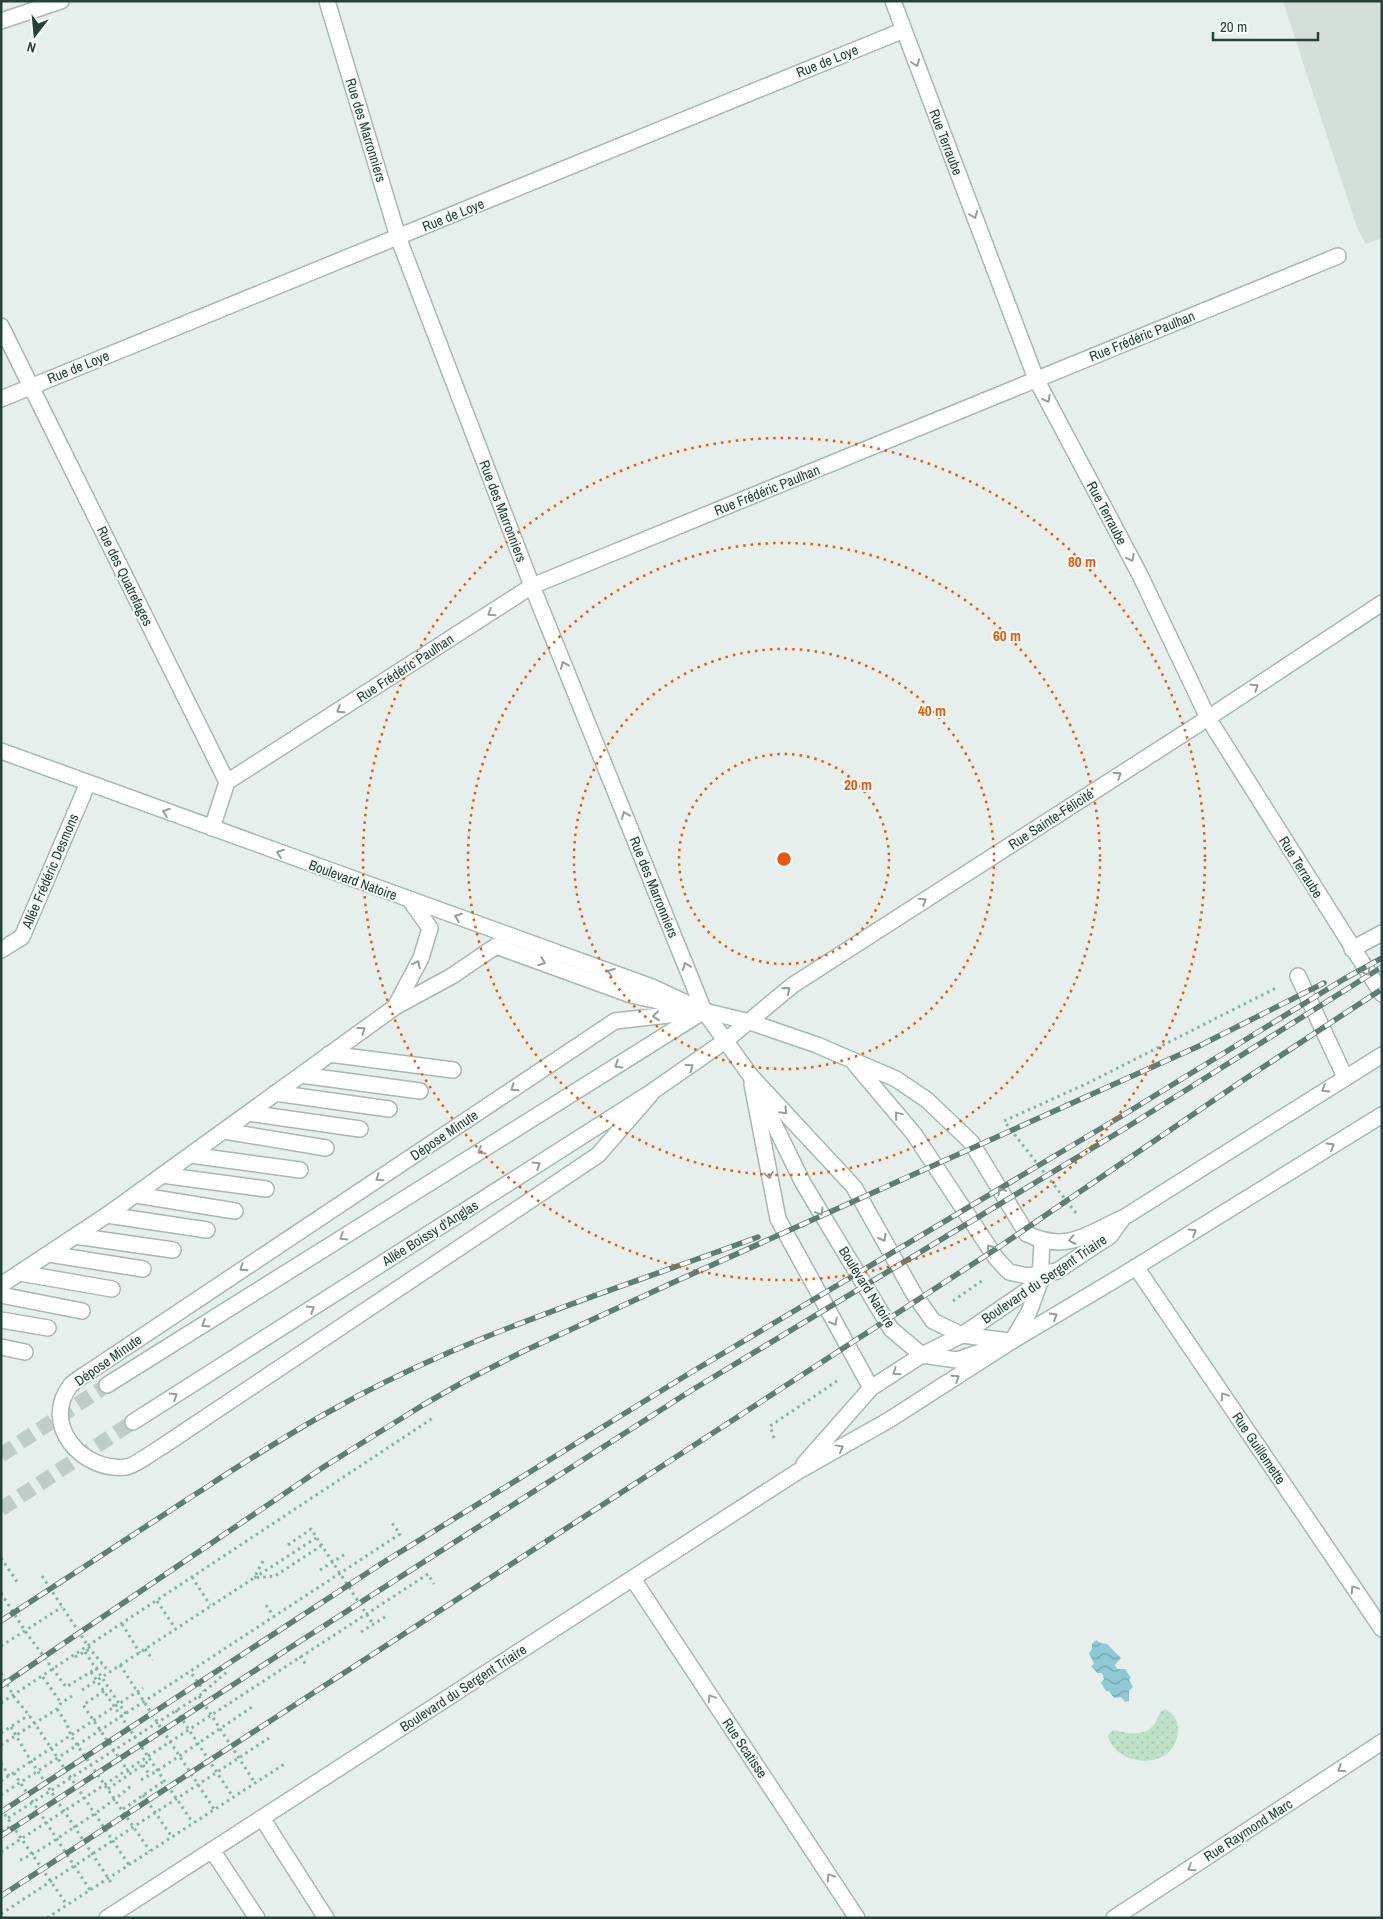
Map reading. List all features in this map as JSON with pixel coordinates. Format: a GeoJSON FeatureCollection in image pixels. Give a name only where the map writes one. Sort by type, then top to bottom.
{"type":"FeatureCollection","features":[{"type":"Feature","properties":{"kind":"street","name":"Rue des Marronniers"},"geometry":{"type":"LineString","coordinates":[[327,1],[398,237],[532,586],[704,1011]]}},
{"type":"Feature","properties":{"kind":"street","name":"Rue Terraube"},"geometry":{"type":"LineString","coordinates":[[893,1],[1036,379],[1140,574],[1208,718],[1382,994]]}},
{"type":"Feature","properties":{"kind":"street"},"geometry":{"type":"LineString","coordinates":[[1,21],[56,2]]}},
{"type":"Feature","properties":{"kind":"street","name":"Rue de Loye"},"geometry":{"type":"LineString","coordinates":[[1,399],[904,30]]}},
{"type":"Feature","properties":{"kind":"street","name":"Rue Frédéric Paulhan"},"geometry":{"type":"LineString","coordinates":[[227,782],[532,586],[1338,256]]}},
{"type":"Feature","properties":{"kind":"street","name":"Rue des Quatrefages"},"geometry":{"type":"LineString","coordinates":[[1,326],[227,782]]}},
{"type":"Feature","properties":{"kind":"street","name":"Rue Sainte-Félicité"},"geometry":{"type":"LineString","coordinates":[[725,1041],[793,985],[1208,718],[1382,603]]}},
{"type":"Feature","properties":{"kind":"street","name":"Boulevard Natoire"},"geometry":{"type":"LineString","coordinates":[[1,751],[652,987],[704,1011],[750,1075],[854,1187],[914,1294],[933,1320],[962,1335],[1012,1341]]}},
{"type":"Feature","properties":{"kind":"street"},"geometry":{"type":"LineString","coordinates":[[212,828],[227,782]]}},
{"type":"Feature","properties":{"kind":"street","name":"Allée Frédéric Desmons"},"geometry":{"type":"LineString","coordinates":[[1,950],[22,937],[88,783]]}},
{"type":"Feature","properties":{"kind":"street"},"geometry":{"type":"LineString","coordinates":[[1,1285],[136,1195],[395,1007],[421,958],[430,928],[409,900]]}},
{"type":"Feature","properties":{"kind":"street"},"geometry":{"type":"LineString","coordinates":[[1352,949],[1382,933]]}},
{"type":"Feature","properties":{"kind":"street","name":"Boulevard Natoire"},"geometry":{"type":"LineString","coordinates":[[395,1007],[452,976],[496,946],[631,995],[750,1022],[817,1045],[853,1062],[914,1134],[996,1258],[1009,1272],[1034,1281]]}},
{"type":"Feature","properties":{"kind":"street"},"geometry":{"type":"LineString","coordinates":[[1298,976],[1345,1077]]}},
{"type":"Feature","properties":{"kind":"street"},"geometry":{"type":"LineString","coordinates":[[107,1385],[704,1011]]}},
{"type":"Feature","properties":{"kind":"street","name":"Dépose Minute"},"geometry":{"type":"LineString","coordinates":[[653,1091],[598,1154],[141,1459],[127,1467],[100,1465],[75,1450],[63,1432],[61,1405],[71,1385],[607,1026],[615,1021],[704,1011]]}},
{"type":"Feature","properties":{"kind":"street","name":"Allée Boissy d'Anglas"},"geometry":{"type":"LineString","coordinates":[[133,1422],[653,1091],[725,1041]]}},
{"type":"Feature","properties":{"kind":"street"},"geometry":{"type":"LineString","coordinates":[[329,1054],[453,1070]]}},
{"type":"Feature","properties":{"kind":"street","name":"Boulevard du Sergent Triaire"},"geometry":{"type":"LineString","coordinates":[[797,1472],[871,1388],[922,1355],[962,1335],[1034,1281],[1057,1271],[1110,1236],[1123,1218],[1382,1055]]}},
{"type":"Feature","properties":{"kind":"street"},"geometry":{"type":"LineString","coordinates":[[853,1062],[896,1080],[927,1100],[967,1137],[1028,1234],[1051,1243],[1072,1242],[1123,1218]]}},
{"type":"Feature","properties":{"kind":"street"},"geometry":{"type":"LineString","coordinates":[[301,1075],[420,1091]]}},
{"type":"Feature","properties":{"kind":"street"},"geometry":{"type":"LineString","coordinates":[[750,1075],[778,1219],[871,1388]]}},
{"type":"Feature","properties":{"kind":"street","name":"Boulevard Natoire"},"geometry":{"type":"LineString","coordinates":[[750,1075],[803,1183],[891,1329],[922,1355]]}},
{"type":"Feature","properties":{"kind":"street"},"geometry":{"type":"LineString","coordinates":[[275,1094],[389,1109]]}},
{"type":"Feature","properties":{"kind":"street"},"geometry":{"type":"LineString","coordinates":[[248,1113],[360,1129]]}},
{"type":"Feature","properties":{"kind":"street","name":"Boulevard du Sergent Triaire"},"geometry":{"type":"LineString","coordinates":[[128,1904],[797,1472],[889,1420],[1012,1341],[1382,1115]]}},
{"type":"Feature","properties":{"kind":"street"},"geometry":{"type":"LineString","coordinates":[[224,1130],[326,1148]]}},
{"type":"Feature","properties":{"kind":"street"},"geometry":{"type":"LineString","coordinates":[[190,1155],[300,1170]]}},
{"type":"Feature","properties":{"kind":"street"},"geometry":{"type":"LineString","coordinates":[[162,1175],[266,1189]]}},
{"type":"Feature","properties":{"kind":"street"},"geometry":{"type":"LineString","coordinates":[[136,1195],[235,1211]]}},
{"type":"Feature","properties":{"kind":"street"},"geometry":{"type":"LineString","coordinates":[[107,1215],[207,1230]]}},
{"type":"Feature","properties":{"kind":"street"},"geometry":{"type":"LineString","coordinates":[[75,1236],[173,1250]]}},
{"type":"Feature","properties":{"kind":"street"},"geometry":{"type":"LineString","coordinates":[[922,1355],[957,1360],[1012,1341],[1029,1312],[1042,1241]]}},
{"type":"Feature","properties":{"kind":"street"},"geometry":{"type":"LineString","coordinates":[[49,1254],[143,1269]]}},
{"type":"Feature","properties":{"kind":"street","name":"Rue Guillemette"},"geometry":{"type":"LineString","coordinates":[[1136,1267],[1382,1629]]}},
{"type":"Feature","properties":{"kind":"street"},"geometry":{"type":"LineString","coordinates":[[20,1273],[112,1289]]}},
{"type":"Feature","properties":{"kind":"street"},"geometry":{"type":"LineString","coordinates":[[1,1295],[82,1311]]}},
{"type":"Feature","properties":{"kind":"street"},"geometry":{"type":"LineString","coordinates":[[1,1320],[48,1328]]}},
{"type":"Feature","properties":{"kind":"street"},"geometry":{"type":"LineString","coordinates":[[1,1347],[25,1352]]}},
{"type":"Feature","properties":{"kind":"street","name":"Rue Scatisse"},"geometry":{"type":"LineString","coordinates":[[633,1579],[857,1918]]}},
{"type":"Feature","properties":{"kind":"street","name":"Rue Raymond Marc"},"geometry":{"type":"LineString","coordinates":[[1114,1918],[1382,1742]]}},
{"type":"Feature","properties":{"kind":"street"},"geometry":{"type":"LineString","coordinates":[[262,1818],[326,1918]]}},
{"type":"Feature","properties":{"kind":"street"},"geometry":{"type":"LineString","coordinates":[[212,1850],[257,1918]]}},
{"type":"Feature","properties":{"kind":"street"},"geometry":{"type":"LineString","coordinates":[[107,1918],[128,1904]]}},
{"type":"Feature","properties":{"kind":"street"},"geometry":{"type":"LineString","coordinates":[[113,1918],[128,1904]]}},
{"type":"Feature","properties":{"kind":"path"},"geometry":{"type":"LineString","coordinates":[[1004,1121],[1088,1083],[1298,976]]}},
{"type":"Feature","properties":{"kind":"path"},"geometry":{"type":"LineString","coordinates":[[774,1438],[770,1426],[858,1366]]}},
{"type":"Feature","properties":{"kind":"path"},"geometry":{"type":"LineString","coordinates":[[1,1704],[433,1418]]}},
{"type":"Feature","properties":{"kind":"path"},"geometry":{"type":"LineString","coordinates":[[1,1795],[400,1534],[392,1523]]}},
{"type":"Feature","properties":{"kind":"path"},"geometry":{"type":"LineString","coordinates":[[288,1545],[311,1529],[373,1624]]}},
{"type":"Feature","properties":{"kind":"path"},"geometry":{"type":"LineString","coordinates":[[102,1678],[82,1690],[210,1605],[316,1538]]}},
{"type":"Feature","properties":{"kind":"path"},"geometry":{"type":"LineString","coordinates":[[254,1578],[275,1576],[321,1546]]}},
{"type":"Feature","properties":{"kind":"path"},"geometry":{"type":"LineString","coordinates":[[320,1570],[347,1553]]}},
{"type":"Feature","properties":{"kind":"path"},"geometry":{"type":"LineString","coordinates":[[1,1558],[18,1583]]}},
{"type":"Feature","properties":{"kind":"path"},"geometry":{"type":"LineString","coordinates":[[254,1578],[263,1561]]}},
{"type":"Feature","properties":{"kind":"path"},"geometry":{"type":"LineString","coordinates":[[1,1852],[428,1574],[434,1584]]}},
{"type":"Feature","properties":{"kind":"path"},"geometry":{"type":"LineString","coordinates":[[42,1576],[90,1649],[109,1672]]}},
{"type":"Feature","properties":{"kind":"path"},"geometry":{"type":"LineString","coordinates":[[192,1577],[210,1605]]}},
{"type":"Feature","properties":{"kind":"path"},"geometry":{"type":"LineString","coordinates":[[1,1593],[66,1687],[102,1665]]}},
{"type":"Feature","properties":{"kind":"path"},"geometry":{"type":"LineString","coordinates":[[157,1600],[176,1628]]}},
{"type":"Feature","properties":{"kind":"path"},"geometry":{"type":"LineString","coordinates":[[266,1605],[274,1617]]}},
{"type":"Feature","properties":{"kind":"path"},"geometry":{"type":"LineString","coordinates":[[1,1646],[62,1607]]}},
{"type":"Feature","properties":{"kind":"path"},"geometry":{"type":"LineString","coordinates":[[361,1632],[388,1615]]}},
{"type":"Feature","properties":{"kind":"path"},"geometry":{"type":"LineString","coordinates":[[122,1623],[140,1653]]}},
{"type":"Feature","properties":{"kind":"path"},"geometry":{"type":"LineString","coordinates":[[84,1649],[126,1714]]}},
{"type":"Feature","properties":{"kind":"path"},"geometry":{"type":"LineString","coordinates":[[1,1704],[90,1649]]}},
{"type":"Feature","properties":{"kind":"path"},"geometry":{"type":"LineString","coordinates":[[145,1649],[153,1660]]}},
{"type":"Feature","properties":{"kind":"path"},"geometry":{"type":"LineString","coordinates":[[300,1656],[307,1666]]}},
{"type":"Feature","properties":{"kind":"path"},"geometry":{"type":"LineString","coordinates":[[120,1665],[214,1809]]}},
{"type":"Feature","properties":{"kind":"path"},"geometry":{"type":"LineString","coordinates":[[8,1818],[199,1696],[228,1671]]}},
{"type":"Feature","properties":{"kind":"path"},"geometry":{"type":"LineString","coordinates":[[91,1672],[193,1823]]}},
{"type":"Feature","properties":{"kind":"path"},"geometry":{"type":"LineString","coordinates":[[1,1673],[14,1697],[29,1715],[129,1865]]}},
{"type":"Feature","properties":{"kind":"path"},"geometry":{"type":"LineString","coordinates":[[192,1674],[204,1692]]}},
{"type":"Feature","properties":{"kind":"path"},"geometry":{"type":"LineString","coordinates":[[43,1677],[60,1703]]}},
{"type":"Feature","properties":{"kind":"path"},"geometry":{"type":"LineString","coordinates":[[1,1781],[143,1688]]}},
{"type":"Feature","properties":{"kind":"path"},"geometry":{"type":"LineString","coordinates":[[104,1691],[83,1705],[130,1774]]}},
{"type":"Feature","properties":{"kind":"path"},"geometry":{"type":"LineString","coordinates":[[1,1745],[72,1696]]}},
{"type":"Feature","properties":{"kind":"path"},"geometry":{"type":"LineString","coordinates":[[199,1696],[255,1783]]}},
{"type":"Feature","properties":{"kind":"path"},"geometry":{"type":"LineString","coordinates":[[141,1760],[149,1774],[141,1780],[158,1771],[252,1707]]}},
{"type":"Feature","properties":{"kind":"path"},"geometry":{"type":"LineString","coordinates":[[57,1708],[67,1724],[71,1736],[123,1809],[150,1851]]}},
{"type":"Feature","properties":{"kind":"path"},"geometry":{"type":"LineString","coordinates":[[176,1710],[233,1797]]}},
{"type":"Feature","properties":{"kind":"path"},"geometry":{"type":"LineString","coordinates":[[1,1734],[29,1715]]}},
{"type":"Feature","properties":{"kind":"path"},"geometry":{"type":"LineString","coordinates":[[11,1727],[31,1761],[108,1878]]}},
{"type":"Feature","properties":{"kind":"path"},"geometry":{"type":"LineString","coordinates":[[1,1914],[268,1738]]}},
{"type":"Feature","properties":{"kind":"path"},"geometry":{"type":"LineString","coordinates":[[108,1789],[150,1760]]}},
{"type":"Feature","properties":{"kind":"path"},"geometry":{"type":"LineString","coordinates":[[1,1763],[9,1776]]}},
{"type":"Feature","properties":{"kind":"path"},"geometry":{"type":"LineString","coordinates":[[48,1918],[286,1763]]}},
{"type":"Feature","properties":{"kind":"path"},"geometry":{"type":"LineString","coordinates":[[14,1773],[90,1890]]}},
{"type":"Feature","properties":{"kind":"path"},"geometry":{"type":"LineString","coordinates":[[123,1809],[164,1781]]}},
{"type":"Feature","properties":{"kind":"path"},"geometry":{"type":"LineString","coordinates":[[20,1860],[56,1840],[131,1786]]}},
{"type":"Feature","properties":{"kind":"path"},"geometry":{"type":"LineString","coordinates":[[143,1795],[172,1837]]}},
{"type":"Feature","properties":{"kind":"path"},"geometry":{"type":"LineString","coordinates":[[1,1808],[66,1905]]}},
{"type":"Feature","properties":{"kind":"path"},"geometry":{"type":"LineString","coordinates":[[2,1832],[12,1825]]}},
{"type":"Feature","properties":{"kind":"shaded area"},"geometry":{"type":"Polygon","coordinates":[[[1283,1],[1382,1],[1382,238],[1366,244],[1357,228],[1283,1]]]}},
{"type":"Feature","properties":{"kind":"green space"},"geometry":{"type":"Polygon","coordinates":[[[1165,1709],[1175,1718],[1178,1731],[1174,1745],[1166,1754],[1156,1759],[1144,1761],[1132,1759],[1121,1754],[1112,1745],[1108,1735],[1113,1730],[1142,1733],[1152,1726],[1160,1712],[1165,1709]]]}},
{"type":"Feature","properties":{"kind":"water"},"geometry":{"type":"Polygon","coordinates":[[[1096,1640],[1107,1644],[1121,1658],[1115,1665],[1117,1669],[1125,1669],[1131,1678],[1129,1680],[1133,1687],[1129,1691],[1129,1701],[1125,1702],[1121,1697],[1114,1698],[1109,1691],[1106,1691],[1101,1683],[1104,1679],[1102,1673],[1097,1673],[1091,1666],[1094,1664],[1089,1653],[1092,1649],[1092,1644],[1096,1640]]]}},
{"type":"Feature","properties":{"kind":"tunnel"},"geometry":{"type":"LineString","coordinates":[[1,1455],[107,1385]]}},
{"type":"Feature","properties":{"kind":"tunnel"},"geometry":{"type":"LineString","coordinates":[[1,1509],[133,1422]]}},
{"type":"Feature","properties":{"kind":"railway"},"geometry":{"type":"LineString","coordinates":[[1,1812],[384,1562],[690,1373],[1120,1117],[1344,979],[1382,958]]}},
{"type":"Feature","properties":{"kind":"railway"},"geometry":{"type":"LineString","coordinates":[[1,1836],[291,1647],[692,1390],[1124,1129],[1382,967]]}},
{"type":"Feature","properties":{"kind":"railway"},"geometry":{"type":"LineString","coordinates":[[1,1686],[325,1466],[465,1381],[524,1351],[672,1283],[1199,1046],[1324,983]]}},
{"type":"Feature","properties":{"kind":"railway"},"geometry":{"type":"LineString","coordinates":[[1,1896],[1002,1245],[1242,1081],[1382,989]]}},
{"type":"Feature","properties":{"kind":"railway"},"geometry":{"type":"LineString","coordinates":[[1,1621],[260,1452],[315,1419],[385,1382],[437,1358],[543,1315],[758,1237]]}}]}
